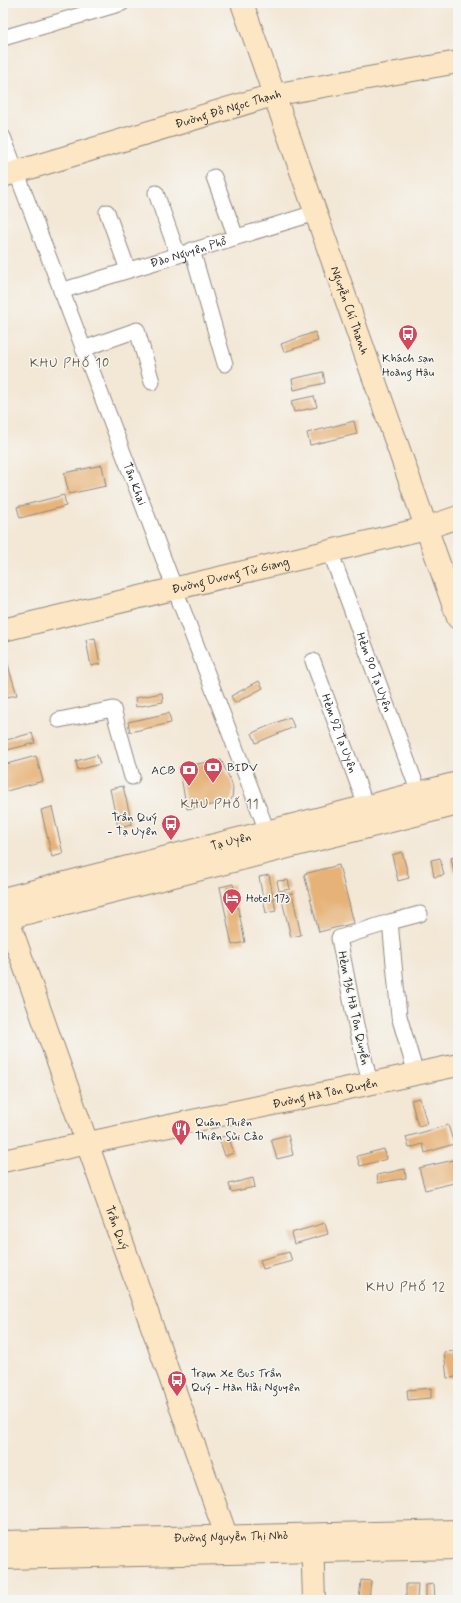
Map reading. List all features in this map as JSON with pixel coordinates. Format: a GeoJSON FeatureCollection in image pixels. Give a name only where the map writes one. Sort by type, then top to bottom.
{"type":"FeatureCollection","features":[{"type":"Feature","properties":{"kind":"street"},"geometry":{"type":"LineString","coordinates":[[3,38],[94,7],[122,3]]}},
{"type":"Feature","properties":{"kind":"street","name":"Nguyễn Chí Thanh"},"geometry":{"type":"LineString","coordinates":[[242,3],[273,95],[458,618]]}},
{"type":"Feature","properties":{"kind":"street","name":"Đường Đỗ Ngọc Thạnh"},"geometry":{"type":"LineString","coordinates":[[10,174],[273,95],[458,62]]}},
{"type":"Feature","properties":{"kind":"street","name":"Tân Khai"},"geometry":{"type":"LineString","coordinates":[[3,137],[10,174],[61,290],[271,841]]}},
{"type":"Feature","properties":{"kind":"street"},"geometry":{"type":"LineString","coordinates":[[214,177],[236,237]]}},
{"type":"Feature","properties":{"kind":"street"},"geometry":{"type":"LineString","coordinates":[[156,193],[185,252],[224,364]]}},
{"type":"Feature","properties":{"kind":"street"},"geometry":{"type":"LineString","coordinates":[[107,212],[128,270]]}},
{"type":"Feature","properties":{"kind":"street","name":"Đào Nguyên Phổ"},"geometry":{"type":"LineString","coordinates":[[61,290],[315,213]]}},
{"type":"Feature","properties":{"kind":"street"},"geometry":{"type":"LineString","coordinates":[[84,349],[136,330],[152,382]]}},
{"type":"Feature","properties":{"kind":"street","name":"Đường Dương Tử Giang"},"geometry":{"type":"LineString","coordinates":[[3,630],[330,552],[426,528],[458,517]]}},
{"type":"Feature","properties":{"kind":"street","name":"Hẻm 90 Tạ Uyên"},"geometry":{"type":"LineString","coordinates":[[330,552],[419,793]]}},
{"type":"Feature","properties":{"kind":"street","name":"Hẻm 92 Tạ Uyên"},"geometry":{"type":"LineString","coordinates":[[313,661],[366,806]]}},
{"type":"Feature","properties":{"kind":"street"},"geometry":{"type":"LineString","coordinates":[[59,720],[113,709],[132,777]]}},
{"type":"Feature","properties":{"kind":"street","name":"Tạ Uyên"},"geometry":{"type":"LineString","coordinates":[[271,841],[366,806],[458,783]]}},
{"type":"Feature","properties":{"kind":"street","name":"Tạ Uyên"},"geometry":{"type":"LineString","coordinates":[[4,910],[271,841],[458,804]]}},
{"type":"Feature","properties":{"kind":"street","name":"Trần Quý"},"geometry":{"type":"LineString","coordinates":[[4,910],[229,1545]]}},
{"type":"Feature","properties":{"kind":"street"},"geometry":{"type":"LineString","coordinates":[[416,1074],[399,1016],[390,922],[420,914]]}},
{"type":"Feature","properties":{"kind":"street","name":"Hẻm 136 Hà Tôn Quyền"},"geometry":{"type":"LineString","coordinates":[[370,1083],[356,1025],[339,938],[390,922]]}},
{"type":"Feature","properties":{"kind":"street","name":"Đường Hà Tôn Quyền"},"geometry":{"type":"LineString","coordinates":[[3,1161],[458,1065]]}},
{"type":"Feature","properties":{"kind":"street","name":"Đường Nguyễn Thị Nhỏ"},"geometry":{"type":"LineString","coordinates":[[3,1545],[229,1545],[312,1543],[458,1531]]}},
{"type":"Feature","properties":{"kind":"street"},"geometry":{"type":"LineString","coordinates":[[312,1543],[314,1600]]}},
{"type":"Feature","properties":{"kind":"street","name":"Đường Nguyễn Thị Nhỏ"},"geometry":{"type":"LineString","coordinates":[[312,1543],[458,1548]]}},
{"type":"Feature","properties":{"kind":"building"},"geometry":{"type":"Polygon","coordinates":[[[315,332],[318,341],[284,352],[281,344],[315,332]]]}},
{"type":"Feature","properties":{"kind":"building"},"geometry":{"type":"Polygon","coordinates":[[[323,372],[325,383],[294,390],[292,379],[323,372]]]}},
{"type":"Feature","properties":{"kind":"building"},"geometry":{"type":"Polygon","coordinates":[[[314,396],[317,407],[294,412],[291,401],[314,396]]]}},
{"type":"Feature","properties":{"kind":"building"},"geometry":{"type":"Polygon","coordinates":[[[354,421],[357,434],[310,445],[307,433],[354,421]]]}},
{"type":"Feature","properties":{"kind":"building"},"geometry":{"type":"Polygon","coordinates":[[[102,465],[106,486],[69,494],[64,473],[102,465]]]}},
{"type":"Feature","properties":{"kind":"building"},"geometry":{"type":"Polygon","coordinates":[[[64,495],[66,506],[20,518],[17,507],[64,495]]]}},
{"type":"Feature","properties":{"kind":"building"},"geometry":{"type":"Polygon","coordinates":[[[95,638],[100,664],[91,666],[86,640],[95,638]]]}},
{"type":"Feature","properties":{"kind":"building"},"geometry":{"type":"Polygon","coordinates":[[[3,649],[17,695],[7,697],[3,683],[3,649]]]}},
{"type":"Feature","properties":{"kind":"building"},"geometry":{"type":"Polygon","coordinates":[[[259,681],[263,688],[235,703],[231,696],[259,681]]]}},
{"type":"Feature","properties":{"kind":"building"},"geometry":{"type":"Polygon","coordinates":[[[162,693],[163,702],[136,707],[135,698],[162,693]]]}},
{"type":"Feature","properties":{"kind":"building"},"geometry":{"type":"Polygon","coordinates":[[[169,713],[171,723],[130,732],[128,722],[169,713]]]}},
{"type":"Feature","properties":{"kind":"building"},"geometry":{"type":"Polygon","coordinates":[[[290,717],[294,727],[256,743],[252,733],[290,717]]]}},
{"type":"Feature","properties":{"kind":"building"},"geometry":{"type":"Polygon","coordinates":[[[32,733],[35,743],[3,751],[3,741],[32,733]]]}},
{"type":"Feature","properties":{"kind":"building"},"geometry":{"type":"Polygon","coordinates":[[[97,755],[100,764],[78,770],[76,761],[97,755]]]}},
{"type":"Feature","properties":{"kind":"building"},"geometry":{"type":"Polygon","coordinates":[[[36,756],[43,781],[3,792],[3,765],[36,756]]]}},
{"type":"Feature","properties":{"kind":"building","name":"BIDV"},"geometry":{"type":"Polygon","coordinates":[[[221,760],[231,781],[233,788],[232,798],[229,802],[187,809],[179,767],[221,760]]]}},
{"type":"Feature","properties":{"kind":"building"},"geometry":{"type":"Polygon","coordinates":[[[123,786],[132,824],[118,827],[110,789],[123,786]]]}},
{"type":"Feature","properties":{"kind":"building"},"geometry":{"type":"Polygon","coordinates":[[[52,807],[63,854],[52,857],[41,810],[52,807]]]}},
{"type":"Feature","properties":{"kind":"building"},"geometry":{"type":"Polygon","coordinates":[[[402,852],[409,878],[398,881],[392,855],[402,852]]]}},
{"type":"Feature","properties":{"kind":"building"},"geometry":{"type":"Polygon","coordinates":[[[458,856],[458,871],[454,872],[451,858],[458,856]]]}},
{"type":"Feature","properties":{"kind":"building"},"geometry":{"type":"Polygon","coordinates":[[[440,858],[444,875],[434,877],[431,860],[440,858]]]}},
{"type":"Feature","properties":{"kind":"building"},"geometry":{"type":"Polygon","coordinates":[[[339,865],[354,923],[319,932],[304,874],[339,865]]]}},
{"type":"Feature","properties":{"kind":"building"},"geometry":{"type":"Polygon","coordinates":[[[269,875],[276,911],[266,913],[259,877],[269,875]]]}},
{"type":"Feature","properties":{"kind":"building"},"geometry":{"type":"Polygon","coordinates":[[[288,880],[290,889],[279,891],[277,881],[288,880]]]}},
{"type":"Feature","properties":{"kind":"building","name":"Hotel 173"},"geometry":{"type":"Polygon","coordinates":[[[233,884],[245,942],[232,945],[220,887],[233,884]]]}},
{"type":"Feature","properties":{"kind":"building"},"geometry":{"type":"Polygon","coordinates":[[[292,893],[301,935],[291,937],[281,896],[292,893]]]}},
{"type":"Feature","properties":{"kind":"building"},"geometry":{"type":"Polygon","coordinates":[[[420,1098],[427,1124],[418,1126],[411,1100],[420,1098]]]}},
{"type":"Feature","properties":{"kind":"building"},"geometry":{"type":"Polygon","coordinates":[[[448,1125],[454,1144],[425,1153],[423,1144],[409,1148],[406,1137],[448,1125]]]}},
{"type":"Feature","properties":{"kind":"building"},"geometry":{"type":"Polygon","coordinates":[[[228,1135],[234,1153],[225,1156],[219,1138],[228,1135]]]}},
{"type":"Feature","properties":{"kind":"building"},"geometry":{"type":"Polygon","coordinates":[[[288,1135],[293,1155],[277,1159],[271,1139],[288,1135]]]}},
{"type":"Feature","properties":{"kind":"building"},"geometry":{"type":"Polygon","coordinates":[[[384,1149],[387,1159],[360,1166],[357,1156],[384,1149]]]}},
{"type":"Feature","properties":{"kind":"building"},"geometry":{"type":"Polygon","coordinates":[[[458,1159],[458,1182],[425,1190],[419,1168],[458,1159]]]}},
{"type":"Feature","properties":{"kind":"building"},"geometry":{"type":"Polygon","coordinates":[[[405,1169],[406,1178],[378,1183],[377,1175],[405,1169]]]}},
{"type":"Feature","properties":{"kind":"building"},"geometry":{"type":"Polygon","coordinates":[[[253,1178],[255,1187],[231,1192],[229,1184],[253,1178]]]}},
{"type":"Feature","properties":{"kind":"building"},"geometry":{"type":"Polygon","coordinates":[[[325,1223],[328,1234],[294,1244],[291,1233],[325,1223]]]}},
{"type":"Feature","properties":{"kind":"building"},"geometry":{"type":"Polygon","coordinates":[[[289,1252],[292,1261],[263,1269],[260,1260],[289,1252]]]}},
{"type":"Feature","properties":{"kind":"building"},"geometry":{"type":"Polygon","coordinates":[[[454,1351],[457,1377],[447,1378],[444,1352],[454,1351]]]}},
{"type":"Feature","properties":{"kind":"building"},"geometry":{"type":"Polygon","coordinates":[[[431,1388],[431,1398],[408,1400],[407,1390],[431,1388]]]}},
{"type":"Feature","properties":{"kind":"building"},"geometry":{"type":"Polygon","coordinates":[[[361,1580],[371,1581],[369,1600],[359,1600],[361,1580]]]}},
{"type":"Feature","properties":{"kind":"building"},"geometry":{"type":"Polygon","coordinates":[[[406,1584],[418,1584],[417,1600],[406,1600],[406,1584]]]}},
{"type":"Feature","properties":{"kind":"building"},"geometry":{"type":"Polygon","coordinates":[[[434,1584],[435,1600],[426,1600],[426,1585],[434,1584]]]}},
{"type":"Feature","properties":{"kind":"place","name":"Khách sạn Hoàng Hậu"},"geometry":{"type":"Point","coordinates":[408,351]}},
{"type":"Feature","properties":{"kind":"place","name":"BIDV"},"geometry":{"type":"Point","coordinates":[213,784]}},
{"type":"Feature","properties":{"kind":"place","name":"ACB"},"geometry":{"type":"Point","coordinates":[189,787]}},
{"type":"Feature","properties":{"kind":"place","name":"Trần Quý - Tạ Uyên"},"geometry":{"type":"Point","coordinates":[171,841]}},
{"type":"Feature","properties":{"kind":"place","name":"Hotel 173"},"geometry":{"type":"Point","coordinates":[232,915]}},
{"type":"Feature","properties":{"kind":"place","name":"Quán Thiên Thiên Sủi Cảo"},"geometry":{"type":"Point","coordinates":[181,1146]}},
{"type":"Feature","properties":{"kind":"place","name":"Trạm Xe Bus Trần Quý - Hàn Hải Nguyên"},"geometry":{"type":"Point","coordinates":[177,1397]}},
{"type":"Feature","properties":{"kind":"district","name":"KHU PHỐ 10"},"geometry":{"type":"Point","coordinates":[70,362]}},
{"type":"Feature","properties":{"kind":"district","name":"KHU PHỐ 11"},"geometry":{"type":"Point","coordinates":[220,803]}},
{"type":"Feature","properties":{"kind":"district","name":"KHU PHỐ 12"},"geometry":{"type":"Point","coordinates":[406,1286]}}]}
